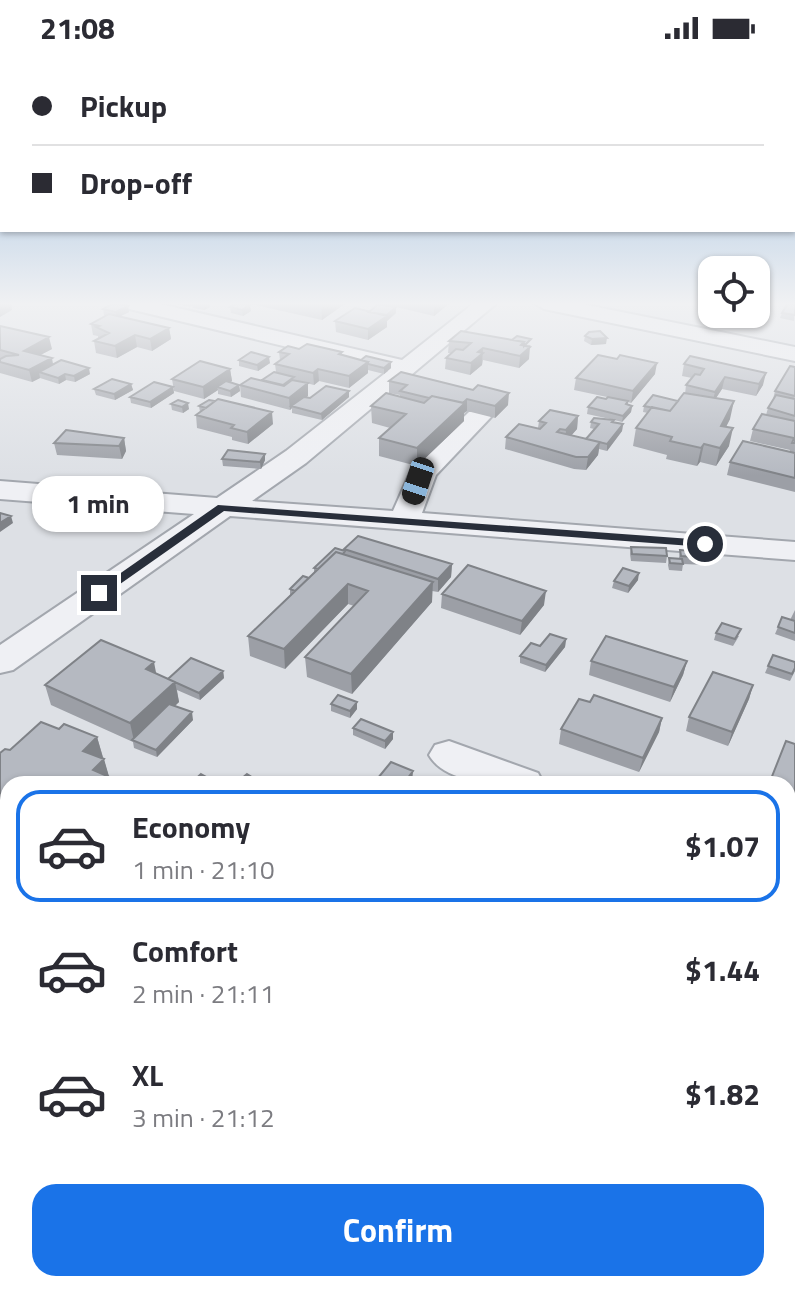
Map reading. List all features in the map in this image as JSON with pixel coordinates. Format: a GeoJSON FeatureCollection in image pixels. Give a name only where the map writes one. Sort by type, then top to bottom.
{"type":"FeatureCollection","features":[{"type":"Feature","properties":{"kind":"street"},"geometry":{"type":"LineString","coordinates":[[374,361],[405,368]]}},
{"type":"Feature","properties":{"kind":"street"},"geometry":{"type":"LineString","coordinates":[[0,662],[296,457],[414,361]]}},
{"type":"Feature","properties":{"kind":"street"},"geometry":{"type":"LineString","coordinates":[[404,521],[423,472],[478,417]]}},
{"type":"Feature","properties":{"kind":"street"},"geometry":{"type":"LineString","coordinates":[[0,490],[795,551]]}},
{"type":"Feature","properties":{"kind":"street"},"geometry":{"type":"LineString","coordinates":[[449,755],[503,776]]}},
{"type":"Feature","properties":{"kind":"building"},"geometry":{"type":"Polygon","coordinates":[[[0,361],[47,361],[29,370],[0,361]]]}},
{"type":"Feature","properties":{"kind":"building"},"geometry":{"type":"Polygon","coordinates":[[[60,361],[89,368],[74,376],[65,374],[58,378],[39,372],[60,361]]]}},
{"type":"Feature","properties":{"kind":"building"},"geometry":{"type":"Polygon","coordinates":[[[200,361],[230,369],[203,387],[172,379],[200,361]]]}},
{"type":"Feature","properties":{"kind":"building"},"geometry":{"type":"Polygon","coordinates":[[[241,361],[263,361],[257,365],[241,361]]]}},
{"type":"Feature","properties":{"kind":"building"},"geometry":{"type":"Polygon","coordinates":[[[280,361],[368,362],[349,376],[318,369],[313,373],[275,364],[280,361]]]}},
{"type":"Feature","properties":{"kind":"building"},"geometry":{"type":"Polygon","coordinates":[[[363,361],[391,362],[384,368],[363,361]]]}},
{"type":"Feature","properties":{"kind":"building"},"geometry":{"type":"Polygon","coordinates":[[[593,361],[657,363],[633,391],[576,378],[593,361]]]}},
{"type":"Feature","properties":{"kind":"building"},"geometry":{"type":"Polygon","coordinates":[[[686,361],[711,361],[766,373],[759,384],[725,377],[715,392],[686,385],[704,369],[684,364],[686,361]]]}},
{"type":"Feature","properties":{"kind":"building"},"geometry":{"type":"Polygon","coordinates":[[[790,366],[795,367],[795,396],[775,391],[790,366]]]}},
{"type":"Feature","properties":{"kind":"building"},"geometry":{"type":"Polygon","coordinates":[[[274,372],[294,377],[283,385],[262,380],[274,372]]]}},
{"type":"Feature","properties":{"kind":"building"},"geometry":{"type":"Polygon","coordinates":[[[401,372],[473,390],[478,385],[509,393],[495,406],[467,399],[463,403],[432,396],[429,398],[400,391],[407,385],[389,381],[401,372]]]}},
{"type":"Feature","properties":{"kind":"building"},"geometry":{"type":"Polygon","coordinates":[[[251,378],[284,386],[292,380],[308,383],[289,398],[240,385],[251,378]]]}},
{"type":"Feature","properties":{"kind":"building"},"geometry":{"type":"Polygon","coordinates":[[[112,379],[131,384],[114,394],[94,389],[112,379]]]}},
{"type":"Feature","properties":{"kind":"building"},"geometry":{"type":"Polygon","coordinates":[[[226,381],[239,385],[230,391],[217,387],[226,381]]]}},
{"type":"Feature","properties":{"kind":"building"},"geometry":{"type":"Polygon","coordinates":[[[154,382],[173,387],[150,402],[130,397],[154,382]]]}},
{"type":"Feature","properties":{"kind":"building"},"geometry":{"type":"Polygon","coordinates":[[[326,386],[349,391],[321,414],[291,406],[304,397],[310,398],[326,386]]]}},
{"type":"Feature","properties":{"kind":"building"},"geometry":{"type":"Polygon","coordinates":[[[386,393],[424,403],[432,396],[465,403],[417,448],[379,438],[406,414],[371,406],[386,393]]]}},
{"type":"Feature","properties":{"kind":"building"},"geometry":{"type":"Polygon","coordinates":[[[684,393],[734,401],[721,426],[733,428],[720,448],[704,444],[701,448],[670,441],[672,437],[636,428],[652,407],[670,411],[684,393]]]}},
{"type":"Feature","properties":{"kind":"building"},"geometry":{"type":"Polygon","coordinates":[[[653,395],[678,401],[670,411],[644,406],[653,395]]]}},
{"type":"Feature","properties":{"kind":"building"},"geometry":{"type":"Polygon","coordinates":[[[776,395],[795,399],[795,416],[768,408],[776,395]]]}},
{"type":"Feature","properties":{"kind":"building"},"geometry":{"type":"Polygon","coordinates":[[[597,397],[628,401],[626,404],[632,406],[623,416],[588,407],[597,397]]]}},
{"type":"Feature","properties":{"kind":"building"},"geometry":{"type":"Polygon","coordinates":[[[218,399],[272,412],[247,432],[231,428],[234,425],[196,415],[218,399]]]}},
{"type":"Feature","properties":{"kind":"building"},"geometry":{"type":"Polygon","coordinates":[[[178,400],[188,403],[182,407],[171,404],[178,400]]]}},
{"type":"Feature","properties":{"kind":"building"},"geometry":{"type":"Polygon","coordinates":[[[209,400],[215,401],[206,408],[199,406],[209,400]]]}},
{"type":"Feature","properties":{"kind":"building"},"geometry":{"type":"Polygon","coordinates":[[[550,410],[578,416],[566,430],[557,432],[600,442],[588,457],[576,457],[506,437],[519,424],[540,429],[546,423],[539,421],[550,410]]]}},
{"type":"Feature","properties":{"kind":"building"},"geometry":{"type":"Polygon","coordinates":[[[762,414],[795,421],[795,443],[792,443],[794,438],[753,429],[762,414]]]}},
{"type":"Feature","properties":{"kind":"building"},"geometry":{"type":"Polygon","coordinates":[[[594,418],[623,424],[607,444],[586,439],[599,424],[591,422],[594,418]]]}},
{"type":"Feature","properties":{"kind":"building"},"geometry":{"type":"Polygon","coordinates":[[[66,430],[124,438],[119,446],[54,443],[66,430]]]}},
{"type":"Feature","properties":{"kind":"building"},"geometry":{"type":"Polygon","coordinates":[[[743,441],[795,453],[795,478],[730,462],[743,441]]]}},
{"type":"Feature","properties":{"kind":"building"},"geometry":{"type":"Polygon","coordinates":[[[228,450],[265,454],[260,462],[222,459],[228,450]]]}},
{"type":"Feature","properties":{"kind":"building"},"geometry":{"type":"Polygon","coordinates":[[[0,513],[11,516],[0,523],[0,513]]]}},
{"type":"Feature","properties":{"kind":"building"},"geometry":{"type":"Polygon","coordinates":[[[358,536],[452,564],[438,579],[344,549],[358,536]]]}},
{"type":"Feature","properties":{"kind":"building"},"geometry":{"type":"Polygon","coordinates":[[[631,547],[666,548],[667,556],[632,554],[631,547]]]}},
{"type":"Feature","properties":{"kind":"building"},"geometry":{"type":"Polygon","coordinates":[[[335,548],[345,551],[343,554],[336,552],[318,569],[314,568],[335,548]]]}},
{"type":"Feature","properties":{"kind":"building"},"geometry":{"type":"Polygon","coordinates":[[[680,550],[706,552],[707,558],[681,556],[680,550]]]}},
{"type":"Feature","properties":{"kind":"building"},"geometry":{"type":"Polygon","coordinates":[[[336,552],[433,582],[351,674],[305,657],[368,591],[348,584],[284,649],[248,636],[336,552]]]}},
{"type":"Feature","properties":{"kind":"building"},"geometry":{"type":"Polygon","coordinates":[[[669,558],[682,559],[683,564],[670,563],[669,558]]]}},
{"type":"Feature","properties":{"kind":"building"},"geometry":{"type":"Polygon","coordinates":[[[468,565],[546,591],[522,621],[442,594],[468,565]]]}},
{"type":"Feature","properties":{"kind":"building"},"geometry":{"type":"Polygon","coordinates":[[[623,568],[639,573],[629,586],[614,581],[623,568]]]}},
{"type":"Feature","properties":{"kind":"building"},"geometry":{"type":"Polygon","coordinates":[[[303,576],[309,578],[295,591],[290,589],[303,576]]]}},
{"type":"Feature","properties":{"kind":"building"},"geometry":{"type":"Polygon","coordinates":[[[782,617],[795,621],[795,633],[778,627],[782,617]]]}},
{"type":"Feature","properties":{"kind":"building"},"geometry":{"type":"Polygon","coordinates":[[[722,623],[741,629],[735,639],[716,633],[722,623]]]}},
{"type":"Feature","properties":{"kind":"building"},"geometry":{"type":"Polygon","coordinates":[[[550,634],[566,639],[546,665],[520,656],[531,643],[540,646],[550,634]]]}},
{"type":"Feature","properties":{"kind":"building"},"geometry":{"type":"Polygon","coordinates":[[[606,636],[687,661],[674,687],[591,661],[606,636]]]}},
{"type":"Feature","properties":{"kind":"building"},"geometry":{"type":"Polygon","coordinates":[[[101,640],[154,662],[146,669],[175,682],[130,723],[45,685],[101,640]]]}},
{"type":"Feature","properties":{"kind":"building"},"geometry":{"type":"Polygon","coordinates":[[[773,655],[795,662],[792,674],[768,666],[773,655]]]}},
{"type":"Feature","properties":{"kind":"building"},"geometry":{"type":"Polygon","coordinates":[[[191,658],[223,671],[199,693],[168,679],[191,658]]]}},
{"type":"Feature","properties":{"kind":"building"},"geometry":{"type":"Polygon","coordinates":[[[713,672],[753,685],[732,732],[689,717],[713,672]]]}},
{"type":"Feature","properties":{"kind":"building"},"geometry":{"type":"Polygon","coordinates":[[[338,695],[357,702],[350,711],[331,704],[338,695]]]}},
{"type":"Feature","properties":{"kind":"building"},"geometry":{"type":"Polygon","coordinates":[[[594,695],[662,718],[643,758],[561,729],[579,699],[590,702],[594,695]]]}},
{"type":"Feature","properties":{"kind":"building"},"geometry":{"type":"Polygon","coordinates":[[[169,704],[192,712],[156,750],[132,740],[169,704]]]}},
{"type":"Feature","properties":{"kind":"building"},"geometry":{"type":"Polygon","coordinates":[[[361,719],[393,732],[385,741],[353,728],[361,719]]]}},
{"type":"Feature","properties":{"kind":"building"},"geometry":{"type":"Polygon","coordinates":[[[41,722],[59,729],[64,724],[97,737],[83,751],[104,759],[93,770],[107,776],[0,776],[0,753],[10,750],[41,722]]]}},
{"type":"Feature","properties":{"kind":"building"},"geometry":{"type":"Polygon","coordinates":[[[786,741],[795,744],[795,776],[772,776],[786,741]]]}},
{"type":"Feature","properties":{"kind":"building"},"geometry":{"type":"Polygon","coordinates":[[[391,762],[413,771],[409,776],[380,776],[391,762]]]}},
{"type":"Feature","properties":{"kind":"route"},"geometry":{"type":"LineString","coordinates":[[99,593],[222,507],[705,544]]}}]}
